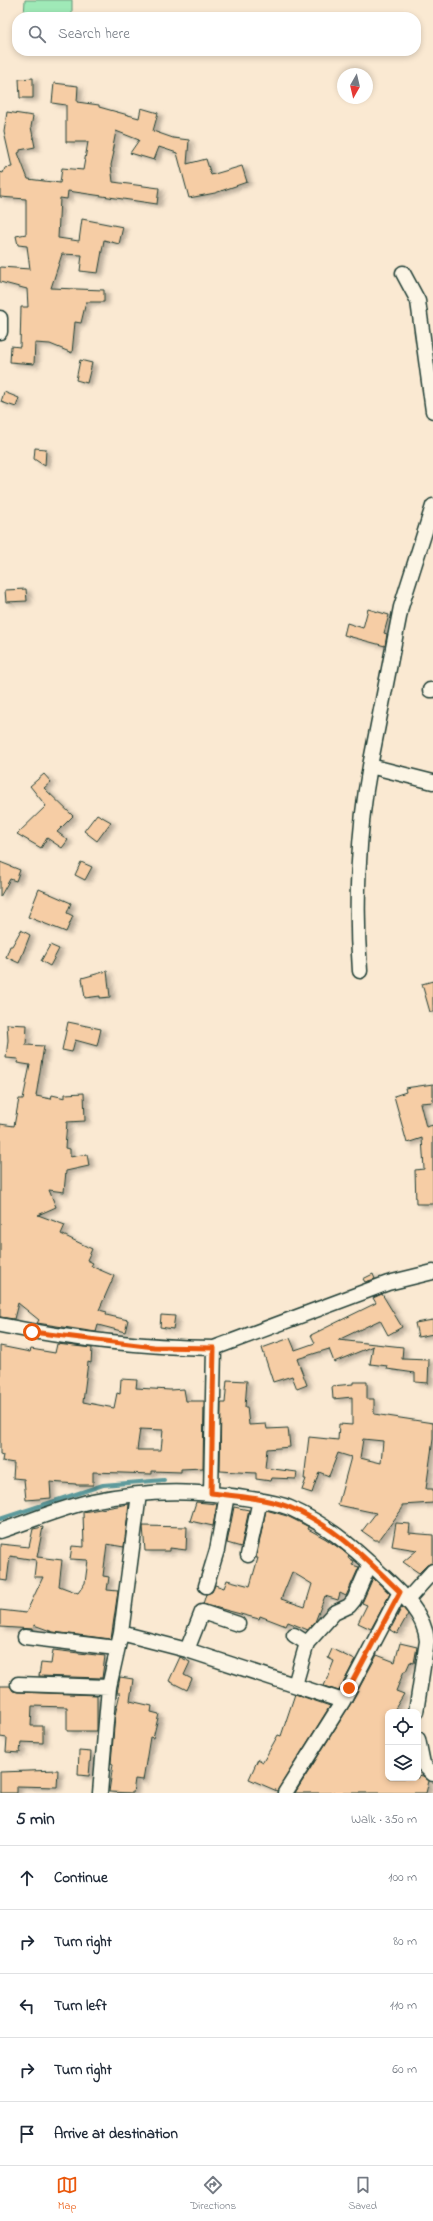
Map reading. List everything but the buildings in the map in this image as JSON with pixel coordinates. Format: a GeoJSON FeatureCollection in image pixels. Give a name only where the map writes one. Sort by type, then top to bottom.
{"type":"FeatureCollection","features":[{"type":"Feature","properties":{"kind":"street"},"geometry":{"type":"LineString","coordinates":[[403,273],[416,296],[419,307],[433,411]]}},
{"type":"Feature","properties":{"kind":"street"},"geometry":{"type":"LineString","coordinates":[[0,318],[0,332]]}},
{"type":"Feature","properties":{"kind":"street"},"geometry":{"type":"LineString","coordinates":[[360,971],[360,848],[363,804],[401,607],[433,506]]}},
{"type":"Feature","properties":{"kind":"street"},"geometry":{"type":"LineString","coordinates":[[370,766],[433,782]]}},
{"type":"Feature","properties":{"kind":"street"},"geometry":{"type":"LineString","coordinates":[[0,1325],[32,1332],[154,1347],[214,1348],[369,1290],[433,1272]]}},
{"type":"Feature","properties":{"kind":"street"},"geometry":{"type":"LineString","coordinates":[[211,1485],[214,1348]]}},
{"type":"Feature","properties":{"kind":"street"},"geometry":{"type":"LineString","coordinates":[[0,1531],[92,1501],[211,1485],[227,1495],[260,1500],[289,1507],[342,1537],[370,1563],[409,1595],[428,1622],[427,1641],[416,1709]]}},
{"type":"Feature","properties":{"kind":"street"},"geometry":{"type":"LineString","coordinates":[[100,1793],[109,1687],[120,1633],[139,1494]]}},
{"type":"Feature","properties":{"kind":"street"},"geometry":{"type":"LineString","coordinates":[[206,1586],[217,1550],[227,1495]]}},
{"type":"Feature","properties":{"kind":"street"},"geometry":{"type":"LineString","coordinates":[[248,1555],[260,1500]]}},
{"type":"Feature","properties":{"kind":"street"},"geometry":{"type":"LineString","coordinates":[[295,1685],[307,1643],[334,1613],[349,1606],[354,1600],[370,1563]]}},
{"type":"Feature","properties":{"kind":"street"},"geometry":{"type":"LineString","coordinates":[[285,1793],[409,1595],[433,1571]]}},
{"type":"Feature","properties":{"kind":"street"},"geometry":{"type":"LineString","coordinates":[[187,1650],[202,1612],[238,1624]]}},
{"type":"Feature","properties":{"kind":"street"},"geometry":{"type":"LineString","coordinates":[[120,1633],[187,1650],[343,1701]]}},
{"type":"Feature","properties":{"kind":"street"},"geometry":{"type":"LineString","coordinates":[[294,1635],[307,1643]]}},
{"type":"Feature","properties":{"kind":"street"},"geometry":{"type":"LineString","coordinates":[[25,1637],[116,1648]]}},
{"type":"Feature","properties":{"kind":"street"},"geometry":{"type":"LineString","coordinates":[[18,1684],[109,1687]]}},
{"type":"Feature","properties":{"kind":"street"},"geometry":{"type":"LineString","coordinates":[[419,1745],[423,1764],[433,1774]]}},
{"type":"Feature","properties":{"kind":"green space"},"geometry":{"type":"Polygon","coordinates":[[[25,0],[72,0],[72,12],[24,12],[25,0]]]}},
{"type":"Feature","properties":{"kind":"waterway"},"geometry":{"type":"LineString","coordinates":[[0,1519],[103,1485],[164,1480]]}},
{"type":"Feature","properties":{"kind":"route"},"geometry":{"type":"LineString","coordinates":[[32,1332],[154,1347],[214,1348],[211,1493],[260,1500],[289,1507],[342,1537],[400,1592],[349,1688]]}}]}
